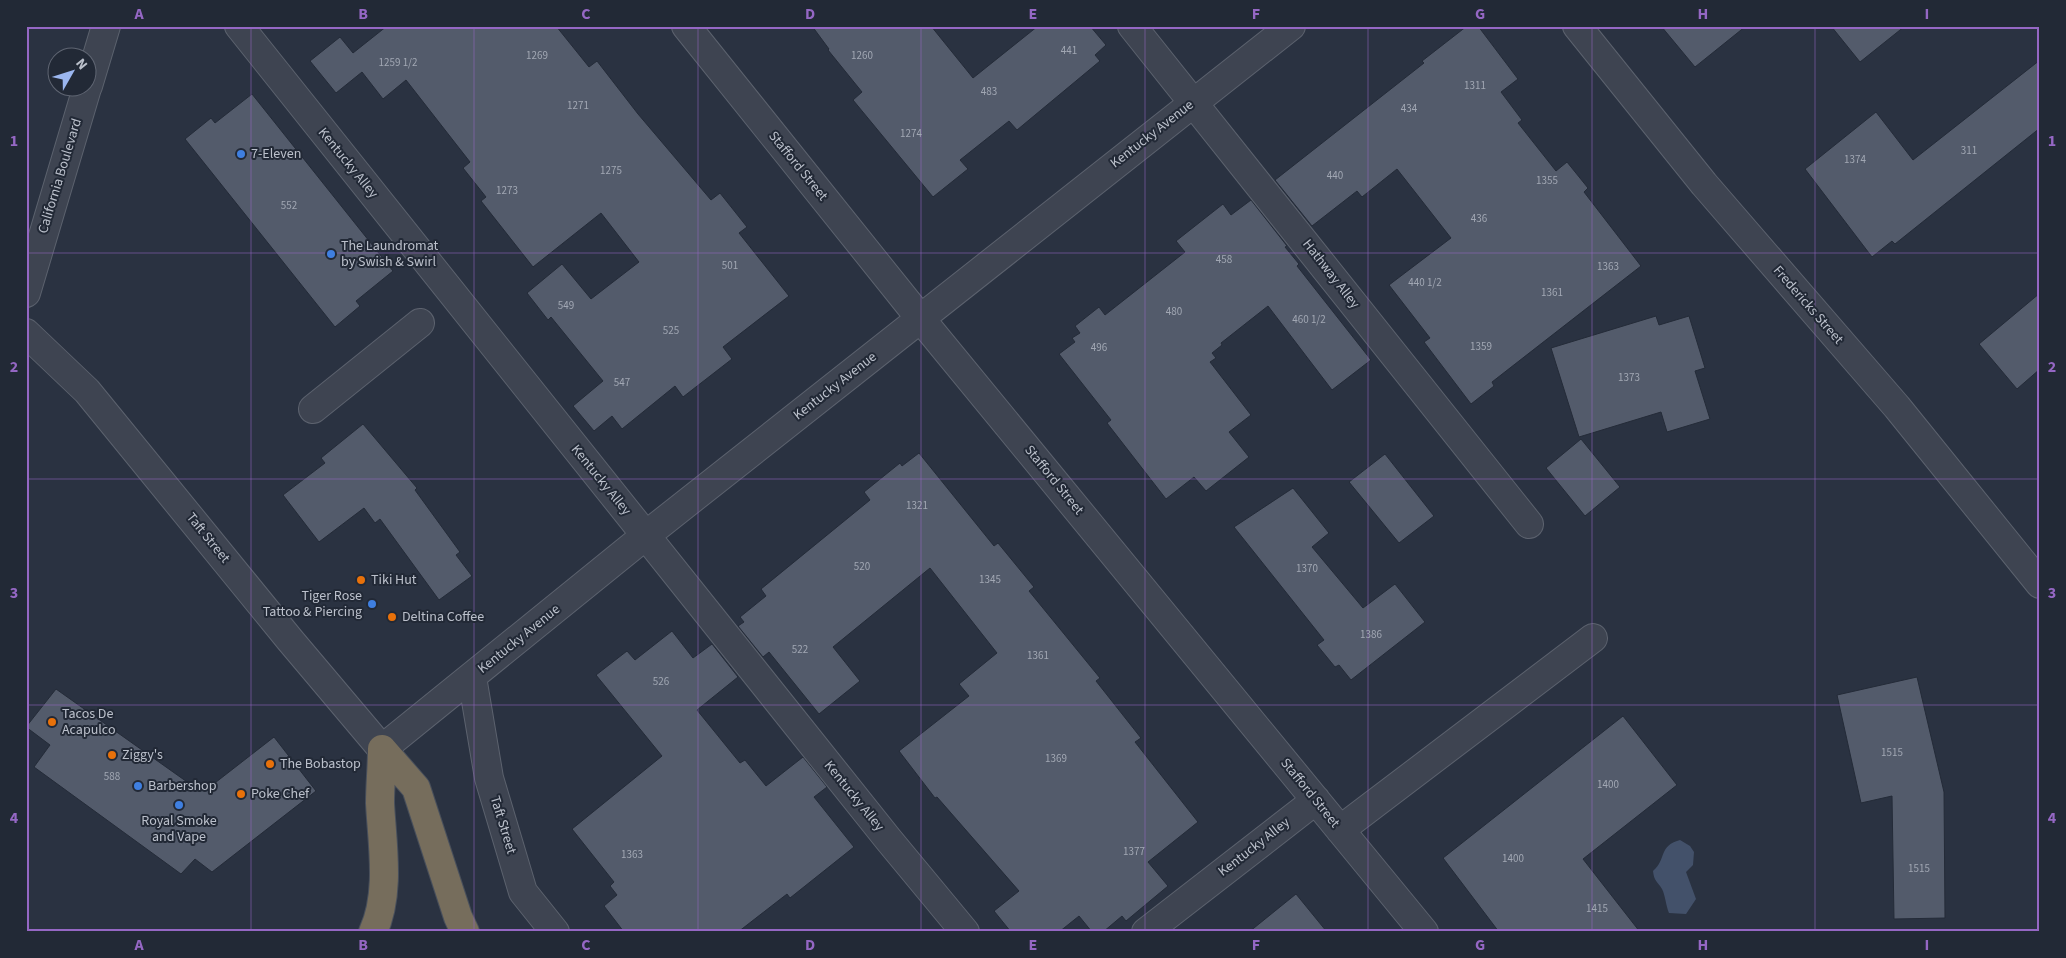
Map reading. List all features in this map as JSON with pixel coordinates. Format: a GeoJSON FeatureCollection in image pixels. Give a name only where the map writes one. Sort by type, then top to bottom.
{"type":"FeatureCollection","features":[{"type":"Feature","properties":{"kind":"highway"},"geometry":{"type":"LineString","coordinates":[[373,932],[383,888],[385,846],[380,803],[382,749]]}},
{"type":"Feature","properties":{"kind":"highway"},"geometry":{"type":"LineString","coordinates":[[382,749],[416,788],[458,917],[465,932]]}},
{"type":"Feature","properties":{"kind":"street","name":"California Boulevard"},"geometry":{"type":"LineString","coordinates":[[98,52],[106,26]]}},
{"type":"Feature","properties":{"kind":"street","name":"Kentucky Alley"},"geometry":{"type":"LineString","coordinates":[[239,26],[645,536],[965,932]]}},
{"type":"Feature","properties":{"kind":"street","name":"Stafford Street"},"geometry":{"type":"LineString","coordinates":[[686,26],[920,318],[1424,932]]}},
{"type":"Feature","properties":{"kind":"street","name":"Hathway Alley"},"geometry":{"type":"LineString","coordinates":[[1132,26],[1194,101],[1529,524]]}},
{"type":"Feature","properties":{"kind":"street","name":"Kentucky Avenue"},"geometry":{"type":"LineString","coordinates":[[382,749],[645,536],[1291,26]]}},
{"type":"Feature","properties":{"kind":"street","name":"Fredericks Street"},"geometry":{"type":"LineString","coordinates":[[1577,26],[1704,184],[1897,407],[2040,584]]}},
{"type":"Feature","properties":{"kind":"street","name":"California Boulevard"},"geometry":{"type":"LineString","coordinates":[[26,293],[84,98]]}},
{"type":"Feature","properties":{"kind":"street"},"geometry":{"type":"LineString","coordinates":[[313,409],[420,323]]}},
{"type":"Feature","properties":{"kind":"street","name":"Taft Street"},"geometry":{"type":"LineString","coordinates":[[26,333],[87,391],[290,640],[382,749]]}},
{"type":"Feature","properties":{"kind":"street"},"geometry":{"type":"LineString","coordinates":[[1340,830],[1593,638]]}},
{"type":"Feature","properties":{"kind":"street","name":"Taft Street"},"geometry":{"type":"LineString","coordinates":[[472,677],[489,778],[523,892],[555,932]]}},
{"type":"Feature","properties":{"kind":"street","name":"Kentucky Alley"},"geometry":{"type":"LineString","coordinates":[[1146,932],[1316,800]]}},
{"type":"Feature","properties":{"kind":"water"},"geometry":{"type":"Polygon","coordinates":[[[1680,840],[1690,846],[1694,852],[1693,865],[1686,872],[1696,899],[1686,914],[1669,913],[1663,891],[1655,879],[1653,871],[1660,862],[1665,849],[1680,840]]]}},
{"type":"Feature","properties":{"kind":"building"},"geometry":{"type":"Polygon","coordinates":[[[387,26],[556,26],[589,67],[597,61],[638,114],[711,200],[720,193],[747,227],[739,233],[789,296],[723,347],[732,359],[683,397],[675,386],[622,429],[612,416],[594,431],[573,406],[603,381],[551,317],[548,320],[527,293],[562,264],[591,299],[639,262],[601,213],[533,267],[481,201],[486,197],[463,168],[470,162],[406,80],[383,99],[362,72],[336,93],[310,61],[340,37],[353,53],[387,26]]]}},
{"type":"Feature","properties":{"kind":"building"},"geometry":{"type":"Polygon","coordinates":[[[812,26],[931,26],[973,78],[1038,26],[1090,26],[1106,45],[1095,55],[1100,61],[1017,130],[1009,121],[960,160],[968,169],[933,197],[853,100],[862,92],[828,50],[812,26]]]}},
{"type":"Feature","properties":{"kind":"building"},"geometry":{"type":"Polygon","coordinates":[[[1467,26],[1478,26],[1518,79],[1501,92],[1522,120],[1518,123],[1556,171],[1567,162],[1588,188],[1584,192],[1641,266],[1492,382],[1494,386],[1471,404],[1424,342],[1430,338],[1389,285],[1451,238],[1397,169],[1362,197],[1357,191],[1312,226],[1275,180],[1424,63],[1422,61],[1467,26]]]}},
{"type":"Feature","properties":{"kind":"building"},"geometry":{"type":"Polygon","coordinates":[[[1661,26],[1746,26],[1695,67],[1661,26]]]}},
{"type":"Feature","properties":{"kind":"building"},"geometry":{"type":"Polygon","coordinates":[[[1831,26],[1905,26],[1860,62],[1831,26]]]}},
{"type":"Feature","properties":{"kind":"building"},"geometry":{"type":"Polygon","coordinates":[[[2040,60],[2040,128],[1895,244],[1892,241],[1872,257],[1805,169],[1876,112],[1913,160],[2040,60]]]}},
{"type":"Feature","properties":{"kind":"building"},"geometry":{"type":"Polygon","coordinates":[[[252,94],[393,271],[356,301],[360,306],[335,327],[185,139],[211,118],[215,123],[252,94]]]}},
{"type":"Feature","properties":{"kind":"building"},"geometry":{"type":"Polygon","coordinates":[[[1251,200],[1287,246],[1285,247],[1299,264],[1297,266],[1371,360],[1332,390],[1268,306],[1221,343],[1222,345],[1212,353],[1216,358],[1210,362],[1251,415],[1229,432],[1249,457],[1206,491],[1194,477],[1166,499],[1107,423],[1111,420],[1059,354],[1075,342],[1072,338],[1080,333],[1075,326],[1099,307],[1105,315],[1185,252],[1176,241],[1223,204],[1231,215],[1251,200]]]}},
{"type":"Feature","properties":{"kind":"building"},"geometry":{"type":"Polygon","coordinates":[[[2040,293],[2040,369],[2017,389],[1979,344],[2040,293]]]}},
{"type":"Feature","properties":{"kind":"building"},"geometry":{"type":"Polygon","coordinates":[[[1656,316],[1659,325],[1689,316],[1705,368],[1695,371],[1710,419],[1667,432],[1661,412],[1579,437],[1551,348],[1656,316]]]}},
{"type":"Feature","properties":{"kind":"building"},"geometry":{"type":"Polygon","coordinates":[[[363,424],[417,488],[415,490],[460,552],[456,555],[472,576],[439,600],[380,519],[375,523],[364,508],[319,542],[283,495],[325,463],[321,458],[363,424]]]}},
{"type":"Feature","properties":{"kind":"building"},"geometry":{"type":"Polygon","coordinates":[[[1581,439],[1620,487],[1585,516],[1546,468],[1581,439]]]}},
{"type":"Feature","properties":{"kind":"building"},"geometry":{"type":"Polygon","coordinates":[[[919,453],[994,546],[998,543],[1034,587],[1029,591],[1100,678],[1096,681],[1141,738],[1135,742],[1198,822],[1148,862],[1168,886],[1126,921],[1122,916],[1103,932],[1092,932],[1079,916],[1059,932],[1011,932],[994,911],[1019,891],[937,797],[935,798],[899,751],[969,696],[959,684],[997,653],[930,568],[833,647],[860,681],[819,714],[769,652],[763,657],[738,626],[744,622],[740,617],[766,596],[761,589],[870,500],[864,492],[900,463],[902,466],[919,453]]]}},
{"type":"Feature","properties":{"kind":"building"},"geometry":{"type":"Polygon","coordinates":[[[1385,454],[1434,516],[1399,543],[1349,482],[1385,454]]]}},
{"type":"Feature","properties":{"kind":"building"},"geometry":{"type":"Polygon","coordinates":[[[1293,488],[1329,533],[1312,547],[1363,608],[1395,584],[1425,622],[1351,680],[1339,665],[1335,667],[1317,645],[1324,640],[1234,527],[1293,488]]]}},
{"type":"Feature","properties":{"kind":"building"},"geometry":{"type":"Polygon","coordinates":[[[672,631],[693,658],[712,644],[738,677],[697,710],[740,763],[745,760],[766,786],[803,757],[827,787],[814,797],[854,847],[790,898],[787,894],[738,932],[624,932],[604,906],[617,895],[610,886],[614,882],[572,829],[662,756],[596,675],[627,651],[635,660],[672,631]]]}},
{"type":"Feature","properties":{"kind":"building"},"geometry":{"type":"Polygon","coordinates":[[[1917,677],[1944,792],[1945,918],[1894,919],[1892,796],[1861,803],[1837,695],[1917,677]]]}},
{"type":"Feature","properties":{"kind":"building"},"geometry":{"type":"Polygon","coordinates":[[[56,689],[190,784],[211,786],[274,737],[316,791],[212,872],[195,859],[181,874],[34,767],[50,745],[26,727],[56,689]]]}},
{"type":"Feature","properties":{"kind":"building"},"geometry":{"type":"Polygon","coordinates":[[[1623,716],[1677,785],[1583,859],[1640,932],[1499,932],[1443,858],[1623,716]]]}},
{"type":"Feature","properties":{"kind":"building"},"geometry":{"type":"Polygon","coordinates":[[[1296,894],[1327,932],[1249,932],[1296,894]]]}},
{"type":"Feature","properties":{"kind":"place","name":"7-Eleven"},"geometry":{"type":"Point","coordinates":[241,154]}},
{"type":"Feature","properties":{"kind":"place","name":"The Laundromat by Swish & Swirl"},"geometry":{"type":"Point","coordinates":[331,254]}},
{"type":"Feature","properties":{"kind":"place","name":"Tiki Hut"},"geometry":{"type":"Point","coordinates":[361,580]}},
{"type":"Feature","properties":{"kind":"place","name":"Tiger Rose Tattoo & Piercing"},"geometry":{"type":"Point","coordinates":[372,604]}},
{"type":"Feature","properties":{"kind":"place","name":"Deltina Coffee"},"geometry":{"type":"Point","coordinates":[392,617]}},
{"type":"Feature","properties":{"kind":"place","name":"Tacos De Acapulco"},"geometry":{"type":"Point","coordinates":[52,722]}},
{"type":"Feature","properties":{"kind":"place","name":"Ziggy's"},"geometry":{"type":"Point","coordinates":[112,755]}},
{"type":"Feature","properties":{"kind":"place","name":"The Bobastop"},"geometry":{"type":"Point","coordinates":[270,764]}},
{"type":"Feature","properties":{"kind":"place","name":"Barbershop"},"geometry":{"type":"Point","coordinates":[138,786]}},
{"type":"Feature","properties":{"kind":"place","name":"Poke Chef"},"geometry":{"type":"Point","coordinates":[241,794]}},
{"type":"Feature","properties":{"kind":"place","name":"Royal Smoke and Vape"},"geometry":{"type":"Point","coordinates":[179,805]}}]}
